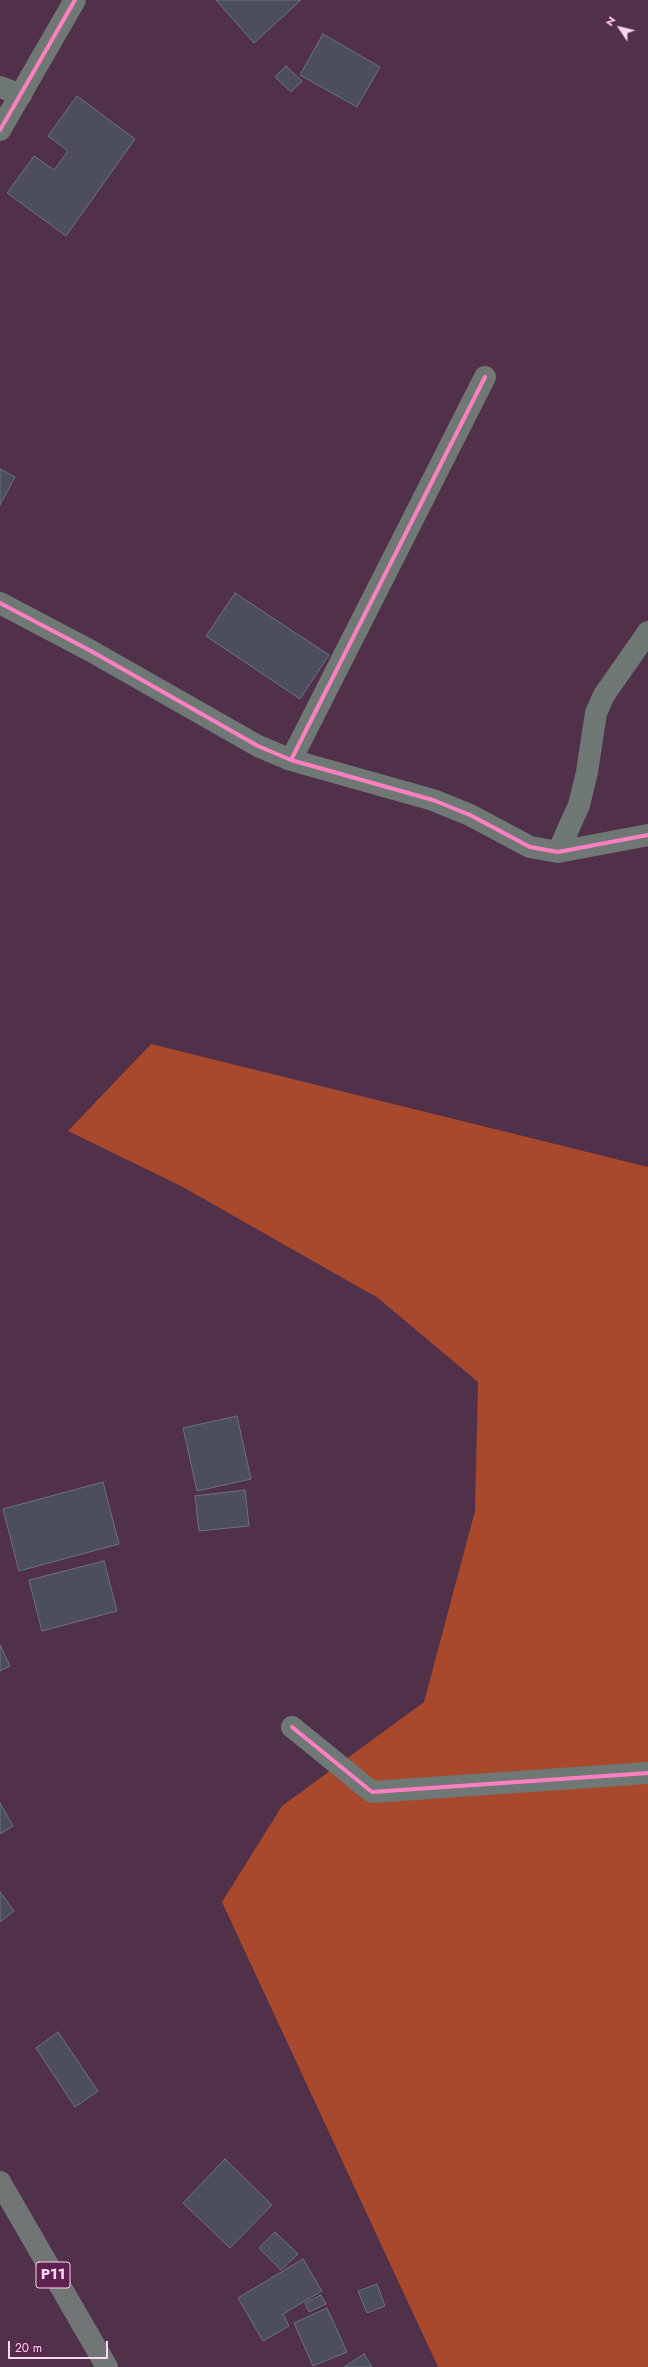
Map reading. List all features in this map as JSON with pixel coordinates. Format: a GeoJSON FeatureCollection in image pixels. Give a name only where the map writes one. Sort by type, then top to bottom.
{"type":"FeatureCollection","features":[{"type":"Feature","properties":{"kind":"main road","name":"P11"},"geometry":{"type":"LineString","coordinates":[[0,2182],[107,2367]]}},
{"type":"Feature","properties":{"kind":"street"},"geometry":{"type":"LineString","coordinates":[[0,130],[75,0]]}},
{"type":"Feature","properties":{"kind":"street"},"geometry":{"type":"LineString","coordinates":[[0,86],[21,95]]}},
{"type":"Feature","properties":{"kind":"street"},"geometry":{"type":"LineString","coordinates":[[291,760],[485,377]]}},
{"type":"Feature","properties":{"kind":"street"},"geometry":{"type":"LineString","coordinates":[[0,603],[92,651],[258,746],[291,760],[433,800],[470,815],[530,847],[558,852],[648,835]]}},
{"type":"Feature","properties":{"kind":"street"},"geometry":{"type":"LineString","coordinates":[[558,852],[579,805],[587,772],[596,713],[604,695],[648,632]]}},
{"type":"Feature","properties":{"kind":"street"},"geometry":{"type":"LineString","coordinates":[[292,1727],[372,1792],[648,1773]]}},
{"type":"Feature","properties":{"kind":"shaded area"},"geometry":{"type":"Polygon","coordinates":[[[151,1044],[648,1167],[648,2367],[438,2367],[222,1902],[282,1806],[424,1702],[475,1511],[478,1382],[378,1298],[181,1186],[68,1131],[151,1044]]]}},
{"type":"Feature","properties":{"kind":"building"},"geometry":{"type":"Polygon","coordinates":[[[216,0],[301,0],[254,43],[216,0]]]}},
{"type":"Feature","properties":{"kind":"building"},"geometry":{"type":"Polygon","coordinates":[[[323,34],[380,67],[357,107],[300,75],[323,34]]]}},
{"type":"Feature","properties":{"kind":"building"},"geometry":{"type":"Polygon","coordinates":[[[286,66],[302,81],[291,92],[275,77],[286,66]]]}},
{"type":"Feature","properties":{"kind":"building"},"geometry":{"type":"Polygon","coordinates":[[[77,96],[135,139],[66,236],[7,193],[34,156],[54,170],[68,151],[48,136],[77,96]]]}},
{"type":"Feature","properties":{"kind":"building"},"geometry":{"type":"Polygon","coordinates":[[[0,469],[15,477],[0,505],[0,469]]]}},
{"type":"Feature","properties":{"kind":"building"},"geometry":{"type":"Polygon","coordinates":[[[235,593],[329,655],[300,699],[206,636],[235,593]]]}},
{"type":"Feature","properties":{"kind":"building"},"geometry":{"type":"Polygon","coordinates":[[[237,1416],[251,1479],[197,1491],[183,1428],[237,1416]]]}},
{"type":"Feature","properties":{"kind":"building"},"geometry":{"type":"Polygon","coordinates":[[[103,1482],[119,1544],[19,1571],[3,1509],[103,1482]]]}},
{"type":"Feature","properties":{"kind":"building"},"geometry":{"type":"Polygon","coordinates":[[[245,1490],[249,1526],[199,1531],[195,1496],[245,1490]]]}},
{"type":"Feature","properties":{"kind":"building"},"geometry":{"type":"Polygon","coordinates":[[[104,1561],[117,1611],[42,1631],[29,1580],[104,1561]]]}},
{"type":"Feature","properties":{"kind":"building"},"geometry":{"type":"Polygon","coordinates":[[[0,1645],[10,1666],[0,1671],[0,1645]]]}},
{"type":"Feature","properties":{"kind":"building"},"geometry":{"type":"Polygon","coordinates":[[[0,1803],[13,1826],[0,1834],[0,1803]]]}},
{"type":"Feature","properties":{"kind":"building"},"geometry":{"type":"Polygon","coordinates":[[[0,1892],[14,1911],[0,1922],[0,1892]]]}},
{"type":"Feature","properties":{"kind":"building"},"geometry":{"type":"Polygon","coordinates":[[[58,2032],[98,2091],[75,2107],[36,2048],[58,2032]]]}},
{"type":"Feature","properties":{"kind":"building"},"geometry":{"type":"Polygon","coordinates":[[[225,2159],[272,2205],[230,2248],[183,2203],[225,2159]]]}},
{"type":"Feature","properties":{"kind":"building"},"geometry":{"type":"Polygon","coordinates":[[[275,2232],[298,2254],[281,2270],[259,2248],[275,2232]]]}},
{"type":"Feature","properties":{"kind":"building"},"geometry":{"type":"Polygon","coordinates":[[[303,2259],[322,2291],[283,2314],[289,2326],[263,2341],[238,2298],[303,2259]]]}},
{"type":"Feature","properties":{"kind":"building"},"geometry":{"type":"Polygon","coordinates":[[[377,2284],[385,2306],[367,2313],[358,2291],[377,2284]]]}},
{"type":"Feature","properties":{"kind":"building"},"geometry":{"type":"Polygon","coordinates":[[[321,2295],[326,2304],[309,2312],[305,2303],[321,2295]]]}},
{"type":"Feature","properties":{"kind":"building"},"geometry":{"type":"Polygon","coordinates":[[[327,2308],[347,2352],[313,2366],[294,2323],[327,2308]]]}},
{"type":"Feature","properties":{"kind":"building"},"geometry":{"type":"Polygon","coordinates":[[[364,2354],[372,2367],[344,2367],[364,2354]]]}},
{"type":"Feature","properties":{"kind":"cycle path"},"geometry":{"type":"LineString","coordinates":[[0,130],[75,0]]}},
{"type":"Feature","properties":{"kind":"cycle path"},"geometry":{"type":"LineString","coordinates":[[291,760],[485,377]]}},
{"type":"Feature","properties":{"kind":"cycle path"},"geometry":{"type":"LineString","coordinates":[[0,603],[91,651],[258,746],[291,760],[433,800],[470,815],[530,847],[558,852],[648,835]]}},
{"type":"Feature","properties":{"kind":"cycle path"},"geometry":{"type":"LineString","coordinates":[[292,1727],[372,1792],[648,1773]]}}]}
